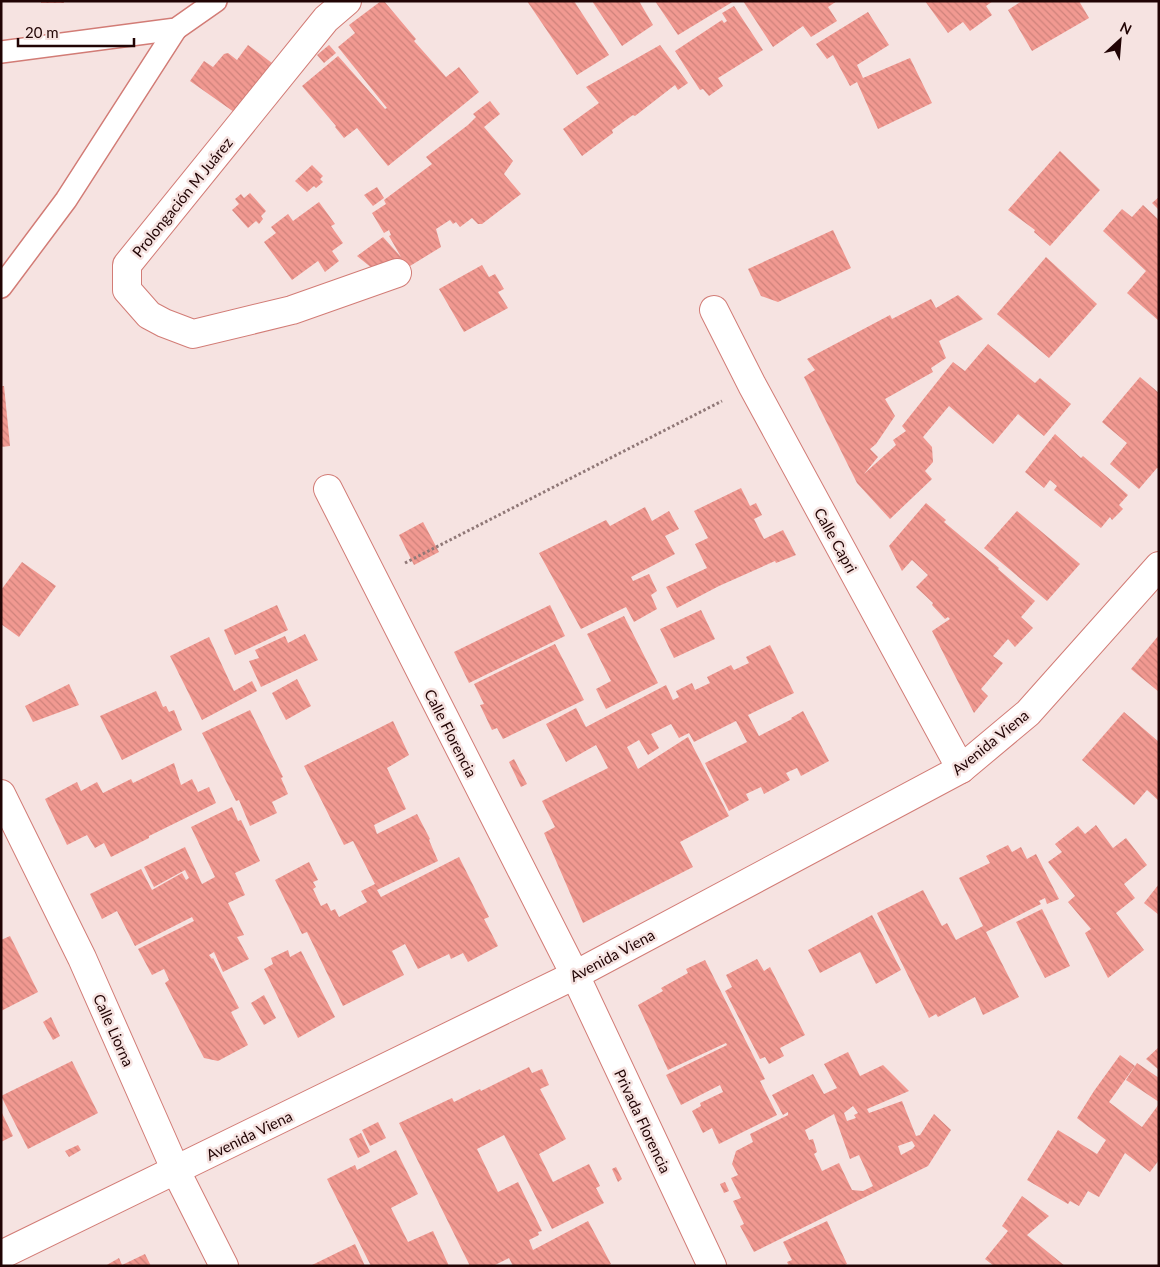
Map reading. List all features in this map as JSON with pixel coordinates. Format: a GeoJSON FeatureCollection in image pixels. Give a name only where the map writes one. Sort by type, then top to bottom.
{"type":"FeatureCollection","features":[{"type":"Feature","properties":{"kind":"street","name":"Prolongación M Juárez"},"geometry":{"type":"LineString","coordinates":[[347,1],[326,19],[127,265],[127,290],[149,315],[193,334],[292,310],[398,274]]}},
{"type":"Feature","properties":{"kind":"street","name":"Calle Capri"},"geometry":{"type":"LineString","coordinates":[[714,310],[752,385],[961,769]]}},
{"type":"Feature","properties":{"kind":"street","name":"Calle Florencia"},"geometry":{"type":"LineString","coordinates":[[328,489],[575,975]]}},
{"type":"Feature","properties":{"kind":"street","name":"Avenida Viena"},"geometry":{"type":"LineString","coordinates":[[1,1254],[176,1171],[575,975],[961,769],[1028,713],[1159,566]]}},
{"type":"Feature","properties":{"kind":"street","name":"Calle Liorna"},"geometry":{"type":"LineString","coordinates":[[1,794],[82,958],[176,1171],[224,1266]]}},
{"type":"Feature","properties":{"kind":"street","name":"Privada Florencia"},"geometry":{"type":"LineString","coordinates":[[575,975],[712,1266]]}},
{"type":"Feature","properties":{"kind":"lane"},"geometry":{"type":"LineString","coordinates":[[1,287],[66,200],[176,29],[216,1]]}},
{"type":"Feature","properties":{"kind":"lane"},"geometry":{"type":"LineString","coordinates":[[1,52],[176,29]]}},
{"type":"Feature","properties":{"kind":"path"},"geometry":{"type":"LineString","coordinates":[[373,580],[752,385]]}},
{"type":"Feature","properties":{"kind":"building"},"geometry":{"type":"Polygon","coordinates":[[[41,1],[64,1],[64,3],[41,3],[41,1]]]}},
{"type":"Feature","properties":{"kind":"building"},"geometry":{"type":"Polygon","coordinates":[[[381,1],[384,1],[416,39],[414,41],[446,77],[459,67],[479,92],[388,166],[357,128],[344,138],[302,86],[338,56],[385,109],[387,108],[338,47],[355,33],[349,25],[381,1]]]}},
{"type":"Feature","properties":{"kind":"building"},"geometry":{"type":"Polygon","coordinates":[[[527,1],[574,1],[609,55],[577,75],[527,1]]]}},
{"type":"Feature","properties":{"kind":"building"},"geometry":{"type":"Polygon","coordinates":[[[592,1],[639,1],[653,25],[622,46],[592,1]]]}},
{"type":"Feature","properties":{"kind":"building"},"geometry":{"type":"Polygon","coordinates":[[[655,1],[734,1],[678,35],[655,1]]]}},
{"type":"Feature","properties":{"kind":"building"},"geometry":{"type":"Polygon","coordinates":[[[743,1],[837,1],[828,7],[837,21],[811,37],[803,26],[773,47],[743,1]]]}},
{"type":"Feature","properties":{"kind":"building"},"geometry":{"type":"Polygon","coordinates":[[[925,1],[993,1],[986,6],[992,15],[970,31],[963,22],[948,33],[925,1]]]}},
{"type":"Feature","properties":{"kind":"building"},"geometry":{"type":"Polygon","coordinates":[[[1022,1],[1079,1],[1089,18],[1032,51],[1008,10],[1022,1]]]}},
{"type":"Feature","properties":{"kind":"building"},"geometry":{"type":"Polygon","coordinates":[[[734,6],[763,50],[718,78],[723,86],[709,96],[703,89],[700,90],[675,51],[722,20],[724,23],[727,21],[722,13],[734,6]]]}},
{"type":"Feature","properties":{"kind":"building"},"geometry":{"type":"Polygon","coordinates":[[[868,12],[889,45],[857,65],[863,78],[910,58],[932,103],[878,129],[857,82],[850,86],[833,55],[827,59],[816,44],[868,12]]]}},
{"type":"Feature","properties":{"kind":"building"},"geometry":{"type":"Polygon","coordinates":[[[248,45],[272,63],[234,112],[190,81],[204,61],[213,67],[224,54],[228,53],[237,60],[248,45]]]}},
{"type":"Feature","properties":{"kind":"building"},"geometry":{"type":"Polygon","coordinates":[[[329,45],[336,53],[324,63],[317,55],[329,45]]]}},
{"type":"Feature","properties":{"kind":"building"},"geometry":{"type":"Polygon","coordinates":[[[660,45],[688,83],[678,90],[675,85],[635,116],[633,115],[612,130],[613,133],[582,156],[563,129],[599,103],[586,87],[660,45]]]}},
{"type":"Feature","properties":{"kind":"building"},"geometry":{"type":"Polygon","coordinates":[[[490,101],[500,114],[484,127],[513,161],[504,174],[521,194],[482,224],[478,224],[472,218],[460,227],[456,222],[453,224],[450,220],[436,229],[441,247],[410,266],[405,261],[383,277],[357,256],[383,237],[401,257],[389,236],[391,235],[389,230],[384,233],[372,213],[386,204],[384,200],[432,164],[426,157],[468,125],[476,117],[473,114],[490,101]]]}},
{"type":"Feature","properties":{"kind":"building"},"geometry":{"type":"Polygon","coordinates":[[[1060,151],[1100,190],[1050,246],[1034,232],[1035,230],[1008,210],[1060,151]]]}},
{"type":"Feature","properties":{"kind":"building"},"geometry":{"type":"Polygon","coordinates":[[[312,165],[323,176],[320,179],[323,182],[307,192],[295,181],[312,165]]]}},
{"type":"Feature","properties":{"kind":"building"},"geometry":{"type":"Polygon","coordinates":[[[377,187],[384,198],[373,206],[364,195],[377,187]]]}},
{"type":"Feature","properties":{"kind":"building"},"geometry":{"type":"Polygon","coordinates":[[[250,193],[266,211],[261,216],[263,219],[259,224],[256,221],[248,228],[232,210],[239,204],[235,199],[241,194],[244,198],[250,193]]]}},
{"type":"Feature","properties":{"kind":"building"},"geometry":{"type":"Polygon","coordinates":[[[1159,197],[1159,210],[1152,203],[1159,197]]]}},
{"type":"Feature","properties":{"kind":"building"},"geometry":{"type":"Polygon","coordinates":[[[319,202],[335,224],[331,226],[343,243],[332,251],[339,261],[325,272],[318,261],[292,280],[264,242],[276,233],[271,227],[288,214],[293,221],[319,202]]]}},
{"type":"Feature","properties":{"kind":"building"},"geometry":{"type":"Polygon","coordinates":[[[1143,205],[1159,220],[1159,321],[1127,293],[1146,271],[1103,231],[1122,209],[1132,217],[1143,205]]]}},
{"type":"Feature","properties":{"kind":"building"},"geometry":{"type":"Polygon","coordinates":[[[833,230],[851,268],[778,302],[761,296],[748,269],[833,230]]]}},
{"type":"Feature","properties":{"kind":"building"},"geometry":{"type":"Polygon","coordinates":[[[1046,257],[1097,304],[1049,358],[997,314],[1046,257]]]}},
{"type":"Feature","properties":{"kind":"building"},"geometry":{"type":"Polygon","coordinates":[[[482,265],[489,277],[495,274],[504,289],[498,292],[508,308],[464,332],[439,289],[482,265]]]}},
{"type":"Feature","properties":{"kind":"building"},"geometry":{"type":"Polygon","coordinates":[[[958,295],[983,319],[939,341],[946,358],[931,368],[933,372],[885,399],[895,416],[876,444],[870,449],[878,457],[864,474],[896,445],[893,440],[906,431],[902,426],[953,362],[965,371],[988,344],[1035,383],[1040,378],[1071,404],[1044,436],[1018,414],[993,444],[949,406],[923,437],[932,447],[933,462],[925,471],[932,479],[890,519],[857,483],[804,377],[815,370],[807,359],[890,315],[892,319],[931,299],[936,308],[958,295]]]}},
{"type":"Feature","properties":{"kind":"building"},"geometry":{"type":"Polygon","coordinates":[[[1140,377],[1159,393],[1159,469],[1157,468],[1139,489],[1110,464],[1127,443],[1102,422],[1140,377]]]}},
{"type":"Feature","properties":{"kind":"building"},"geometry":{"type":"Polygon","coordinates":[[[1,386],[4,386],[10,446],[1,447],[1,386]]]}},
{"type":"Feature","properties":{"kind":"building"},"geometry":{"type":"Polygon","coordinates":[[[1055,434],[1081,458],[1083,456],[1128,495],[1119,505],[1123,509],[1112,520],[1110,517],[1101,528],[1054,490],[1057,486],[1050,480],[1044,488],[1025,472],[1055,434]]]}},
{"type":"Feature","properties":{"kind":"building"},"geometry":{"type":"Polygon","coordinates":[[[741,488],[750,506],[756,503],[762,515],[754,519],[764,539],[783,530],[796,555],[776,563],[775,561],[719,586],[677,608],[666,587],[707,568],[695,544],[708,538],[694,511],[741,488]]]}},
{"type":"Feature","properties":{"kind":"building"},"geometry":{"type":"Polygon","coordinates":[[[926,503],[946,520],[944,522],[1035,601],[1021,617],[1033,628],[1015,647],[1008,639],[993,656],[1003,663],[981,689],[988,696],[974,713],[932,631],[950,619],[948,617],[945,619],[932,605],[933,603],[916,587],[928,575],[912,560],[902,571],[889,546],[926,503]]]}},
{"type":"Feature","properties":{"kind":"building"},"geometry":{"type":"Polygon","coordinates":[[[645,507],[652,521],[669,511],[679,529],[665,536],[675,554],[631,577],[633,581],[649,574],[657,591],[651,595],[657,609],[634,622],[626,607],[581,629],[539,553],[606,520],[610,526],[645,507]]]}},
{"type":"Feature","properties":{"kind":"building"},"geometry":{"type":"Polygon","coordinates":[[[1017,511],[1080,564],[1047,601],[984,548],[1017,511]]]}},
{"type":"Feature","properties":{"kind":"building"},"geometry":{"type":"Polygon","coordinates":[[[423,522],[439,552],[414,565],[399,535],[423,522]]]}},
{"type":"Feature","properties":{"kind":"building"},"geometry":{"type":"Polygon","coordinates":[[[22,562],[56,586],[19,637],[1,624],[1,590],[22,562]]]}},
{"type":"Feature","properties":{"kind":"building"},"geometry":{"type":"Polygon","coordinates":[[[277,605],[288,630],[235,655],[224,630],[277,605]]]}},
{"type":"Feature","properties":{"kind":"building"},"geometry":{"type":"Polygon","coordinates":[[[550,605],[565,636],[469,683],[454,652],[550,605]]]}},
{"type":"Feature","properties":{"kind":"building"},"geometry":{"type":"Polygon","coordinates":[[[701,610],[715,639],[674,658],[660,629],[701,610]]]}},
{"type":"Feature","properties":{"kind":"building"},"geometry":{"type":"Polygon","coordinates":[[[624,616],[658,683],[606,709],[596,689],[611,681],[587,634],[624,616]]]}},
{"type":"Feature","properties":{"kind":"building"},"geometry":{"type":"Polygon","coordinates":[[[305,634],[318,660],[261,687],[249,661],[259,658],[255,650],[285,636],[288,643],[305,634]]]}},
{"type":"Feature","properties":{"kind":"building"},"geometry":{"type":"Polygon","coordinates":[[[1159,635],[1159,692],[1131,669],[1159,635]]]}},
{"type":"Feature","properties":{"kind":"building"},"geometry":{"type":"Polygon","coordinates":[[[209,637],[234,691],[252,681],[257,691],[202,720],[170,656],[209,637]]]}},
{"type":"Feature","properties":{"kind":"building"},"geometry":{"type":"Polygon","coordinates":[[[555,644],[584,700],[503,739],[497,728],[492,730],[480,705],[484,704],[474,684],[555,644]]]}},
{"type":"Feature","properties":{"kind":"building"},"geometry":{"type":"Polygon","coordinates":[[[770,645],[794,693],[748,715],[759,736],[792,719],[803,711],[829,761],[801,776],[797,768],[786,773],[790,780],[764,794],[761,787],[746,794],[749,800],[729,811],[705,763],[747,742],[736,721],[694,742],[689,733],[679,738],[671,724],[651,734],[659,748],[648,755],[639,740],[627,747],[638,769],[688,737],[729,816],[680,842],[693,867],[583,923],[544,833],[555,827],[542,801],[608,768],[596,745],[566,762],[546,724],[576,708],[586,727],[666,685],[673,700],[679,697],[676,691],[692,683],[695,690],[710,683],[707,677],[731,665],[734,670],[749,663],[746,657],[770,645]]]}},
{"type":"Feature","properties":{"kind":"building"},"geometry":{"type":"Polygon","coordinates":[[[297,679],[311,706],[286,720],[272,693],[297,679]]]}},
{"type":"Feature","properties":{"kind":"building"},"geometry":{"type":"Polygon","coordinates":[[[69,684],[79,705],[33,722],[25,706],[69,684]]]}},
{"type":"Feature","properties":{"kind":"building"},"geometry":{"type":"Polygon","coordinates":[[[156,691],[163,707],[166,706],[169,712],[174,710],[182,730],[122,760],[100,716],[156,691]]]}},
{"type":"Feature","properties":{"kind":"building"},"geometry":{"type":"Polygon","coordinates":[[[250,710],[283,777],[281,778],[288,794],[272,802],[277,813],[250,826],[239,800],[236,801],[202,733],[250,710]]]}},
{"type":"Feature","properties":{"kind":"building"},"geometry":{"type":"Polygon","coordinates":[[[1124,712],[1159,742],[1159,801],[1147,790],[1134,805],[1082,760],[1124,712]]]}},
{"type":"Feature","properties":{"kind":"building"},"geometry":{"type":"Polygon","coordinates":[[[393,721],[409,755],[387,768],[406,809],[374,825],[377,834],[417,814],[430,839],[438,861],[377,890],[381,897],[459,857],[489,917],[484,919],[498,946],[468,962],[463,953],[451,959],[449,954],[418,969],[405,944],[392,951],[404,975],[343,1006],[307,932],[302,934],[275,880],[309,862],[318,880],[313,882],[316,887],[313,889],[321,906],[327,903],[331,911],[335,909],[339,917],[367,902],[361,891],[375,884],[353,841],[344,845],[304,766],[393,721]]]}},
{"type":"Feature","properties":{"kind":"building"},"geometry":{"type":"Polygon","coordinates":[[[514,759],[527,784],[521,787],[509,762],[514,759]]]}},
{"type":"Feature","properties":{"kind":"building"},"geometry":{"type":"Polygon","coordinates":[[[174,763],[181,785],[192,779],[198,792],[209,787],[216,803],[111,857],[104,843],[95,848],[87,835],[67,845],[45,799],[77,782],[81,791],[97,782],[103,793],[131,779],[133,783],[174,763]]]}},
{"type":"Feature","properties":{"kind":"building"},"geometry":{"type":"Polygon","coordinates":[[[232,807],[238,821],[241,820],[260,861],[235,873],[245,895],[228,903],[244,935],[237,937],[249,959],[223,972],[214,952],[209,955],[213,958],[239,1008],[231,1012],[248,1045],[218,1061],[204,1058],[165,983],[169,980],[164,969],[152,975],[138,949],[194,921],[192,917],[135,946],[117,911],[102,919],[90,894],[141,869],[152,890],[182,873],[186,880],[189,878],[185,870],[154,887],[144,867],[185,847],[202,884],[215,877],[191,827],[232,807]]]}},
{"type":"Feature","properties":{"kind":"building"},"geometry":{"type":"Polygon","coordinates":[[[1096,825],[1113,848],[1126,838],[1147,865],[1124,884],[1135,898],[1116,913],[1144,950],[1108,978],[1085,933],[1091,929],[1068,902],[1075,896],[1048,862],[1062,852],[1055,844],[1078,826],[1085,834],[1096,825]]]}},
{"type":"Feature","properties":{"kind":"building"},"geometry":{"type":"Polygon","coordinates":[[[1008,845],[1012,852],[1021,847],[1027,859],[1036,854],[1059,899],[1047,904],[1045,898],[1039,901],[1041,904],[986,932],[1019,997],[983,1015],[975,997],[938,1017],[936,1014],[929,1018],[877,913],[923,890],[942,926],[947,923],[956,940],[983,926],[959,878],[990,863],[986,856],[1008,845]]]}},
{"type":"Feature","properties":{"kind":"building"},"geometry":{"type":"Polygon","coordinates":[[[1159,884],[1159,915],[1144,903],[1159,884]]]}},
{"type":"Feature","properties":{"kind":"building"},"geometry":{"type":"Polygon","coordinates":[[[1042,909],[1070,966],[1045,978],[1016,922],[1042,909]]]}},
{"type":"Feature","properties":{"kind":"building"},"geometry":{"type":"Polygon","coordinates":[[[872,915],[901,970],[876,984],[860,952],[820,973],[808,950],[872,915]]]}},
{"type":"Feature","properties":{"kind":"building"},"geometry":{"type":"Polygon","coordinates":[[[10,936],[38,992],[1,1011],[1,940],[10,936]]]}},
{"type":"Feature","properties":{"kind":"building"},"geometry":{"type":"Polygon","coordinates":[[[288,950],[290,957],[301,951],[335,1017],[298,1038],[264,969],[273,964],[271,958],[288,950]]]}},
{"type":"Feature","properties":{"kind":"building"},"geometry":{"type":"Polygon","coordinates":[[[757,959],[764,971],[770,967],[805,1035],[780,1048],[784,1056],[769,1064],[765,1057],[760,1059],[725,991],[732,987],[726,975],[757,959]]]}},
{"type":"Feature","properties":{"kind":"building"},"geometry":{"type":"Polygon","coordinates":[[[705,960],[765,1079],[760,1081],[777,1115],[719,1144],[712,1128],[703,1133],[692,1111],[701,1106],[700,1103],[723,1092],[720,1085],[681,1105],[666,1075],[727,1045],[726,1043],[668,1070],[638,1005],[663,991],[661,988],[688,973],[686,969],[705,960]]]}},
{"type":"Feature","properties":{"kind":"building"},"geometry":{"type":"Polygon","coordinates":[[[264,995],[276,1018],[264,1025],[251,1003],[264,995]]]}},
{"type":"Feature","properties":{"kind":"building"},"geometry":{"type":"Polygon","coordinates":[[[51,1017],[60,1036],[53,1040],[43,1022],[51,1017]]]}},
{"type":"Feature","properties":{"kind":"building"},"geometry":{"type":"Polygon","coordinates":[[[1159,1047],[1159,1070],[1146,1059],[1159,1047]]]}},
{"type":"Feature","properties":{"kind":"building"},"geometry":{"type":"Polygon","coordinates":[[[848,1052],[860,1076],[883,1065],[909,1091],[867,1109],[869,1113],[902,1101],[916,1136],[920,1135],[934,1114],[951,1130],[928,1166],[754,1252],[740,1226],[744,1224],[733,1201],[741,1198],[731,1178],[738,1175],[732,1164],[736,1151],[753,1142],[750,1134],[788,1115],[788,1112],[783,1115],[772,1095],[813,1074],[824,1094],[837,1088],[824,1064],[848,1052]],[[853,1106],[844,1113],[847,1121],[856,1118],[854,1115],[858,1113],[853,1106]],[[834,1114],[805,1130],[809,1140],[813,1139],[817,1152],[814,1154],[822,1171],[839,1163],[852,1190],[863,1191],[873,1186],[859,1155],[850,1159],[834,1114]],[[912,1141],[898,1146],[901,1155],[915,1146],[912,1141]]]}},
{"type":"Feature","properties":{"kind":"building"},"geometry":{"type":"Polygon","coordinates":[[[1120,1055],[1135,1066],[1109,1102],[1142,1127],[1159,1104],[1159,1160],[1150,1172],[1125,1153],[1099,1197],[1088,1191],[1079,1206],[1070,1201],[1068,1204],[1027,1180],[1058,1130],[1097,1154],[1106,1140],[1077,1118],[1120,1055]]]}},
{"type":"Feature","properties":{"kind":"building"},"geometry":{"type":"Polygon","coordinates":[[[72,1061],[98,1113],[28,1149],[1,1096],[72,1061]]]}},
{"type":"Feature","properties":{"kind":"building"},"geometry":{"type":"Polygon","coordinates":[[[1137,1063],[1159,1078],[1159,1102],[1126,1080],[1137,1063]]]}},
{"type":"Feature","properties":{"kind":"building"},"geometry":{"type":"Polygon","coordinates":[[[529,1067],[532,1073],[542,1069],[549,1085],[540,1089],[566,1139],[539,1154],[553,1182],[589,1164],[600,1186],[596,1188],[604,1203],[552,1229],[504,1135],[477,1149],[498,1192],[518,1182],[542,1231],[538,1232],[539,1235],[529,1240],[533,1250],[588,1221],[611,1264],[607,1266],[513,1266],[509,1258],[493,1266],[470,1266],[399,1123],[452,1098],[454,1102],[480,1089],[481,1091],[529,1067]]]}},
{"type":"Feature","properties":{"kind":"building"},"geometry":{"type":"Polygon","coordinates":[[[1,1111],[13,1136],[1,1142],[1,1111]]]}},
{"type":"Feature","properties":{"kind":"building"},"geometry":{"type":"Polygon","coordinates":[[[378,1122],[386,1138],[370,1146],[362,1130],[378,1122]]]}},
{"type":"Feature","properties":{"kind":"building"},"geometry":{"type":"Polygon","coordinates":[[[361,1133],[370,1152],[358,1158],[349,1139],[361,1133]]]}},
{"type":"Feature","properties":{"kind":"building"},"geometry":{"type":"Polygon","coordinates":[[[78,1145],[81,1150],[69,1157],[65,1151],[78,1145]]]}},
{"type":"Feature","properties":{"kind":"building"},"geometry":{"type":"Polygon","coordinates":[[[396,1150],[418,1194],[391,1208],[408,1242],[433,1231],[449,1266],[371,1266],[327,1179],[355,1165],[357,1170],[396,1150]]]}},
{"type":"Feature","properties":{"kind":"building"},"geometry":{"type":"Polygon","coordinates":[[[616,1167],[622,1179],[618,1182],[612,1169],[616,1167]]]}},
{"type":"Feature","properties":{"kind":"building"},"geometry":{"type":"Polygon","coordinates":[[[725,1182],[729,1191],[724,1193],[720,1184],[725,1182]]]}},
{"type":"Feature","properties":{"kind":"building"},"geometry":{"type":"Polygon","coordinates":[[[1022,1196],[1049,1216],[1027,1235],[1065,1266],[994,1266],[985,1259],[1008,1231],[1002,1226],[1022,1196]]]}},
{"type":"Feature","properties":{"kind":"building"},"geometry":{"type":"Polygon","coordinates":[[[827,1221],[847,1264],[843,1266],[789,1266],[787,1262],[792,1260],[783,1242],[827,1221]]]}},
{"type":"Feature","properties":{"kind":"building"},"geometry":{"type":"Polygon","coordinates":[[[355,1244],[365,1266],[310,1266],[355,1244]]]}},
{"type":"Feature","properties":{"kind":"building"},"geometry":{"type":"Polygon","coordinates":[[[145,1254],[151,1266],[105,1266],[119,1258],[122,1265],[145,1254]]]}}]}
